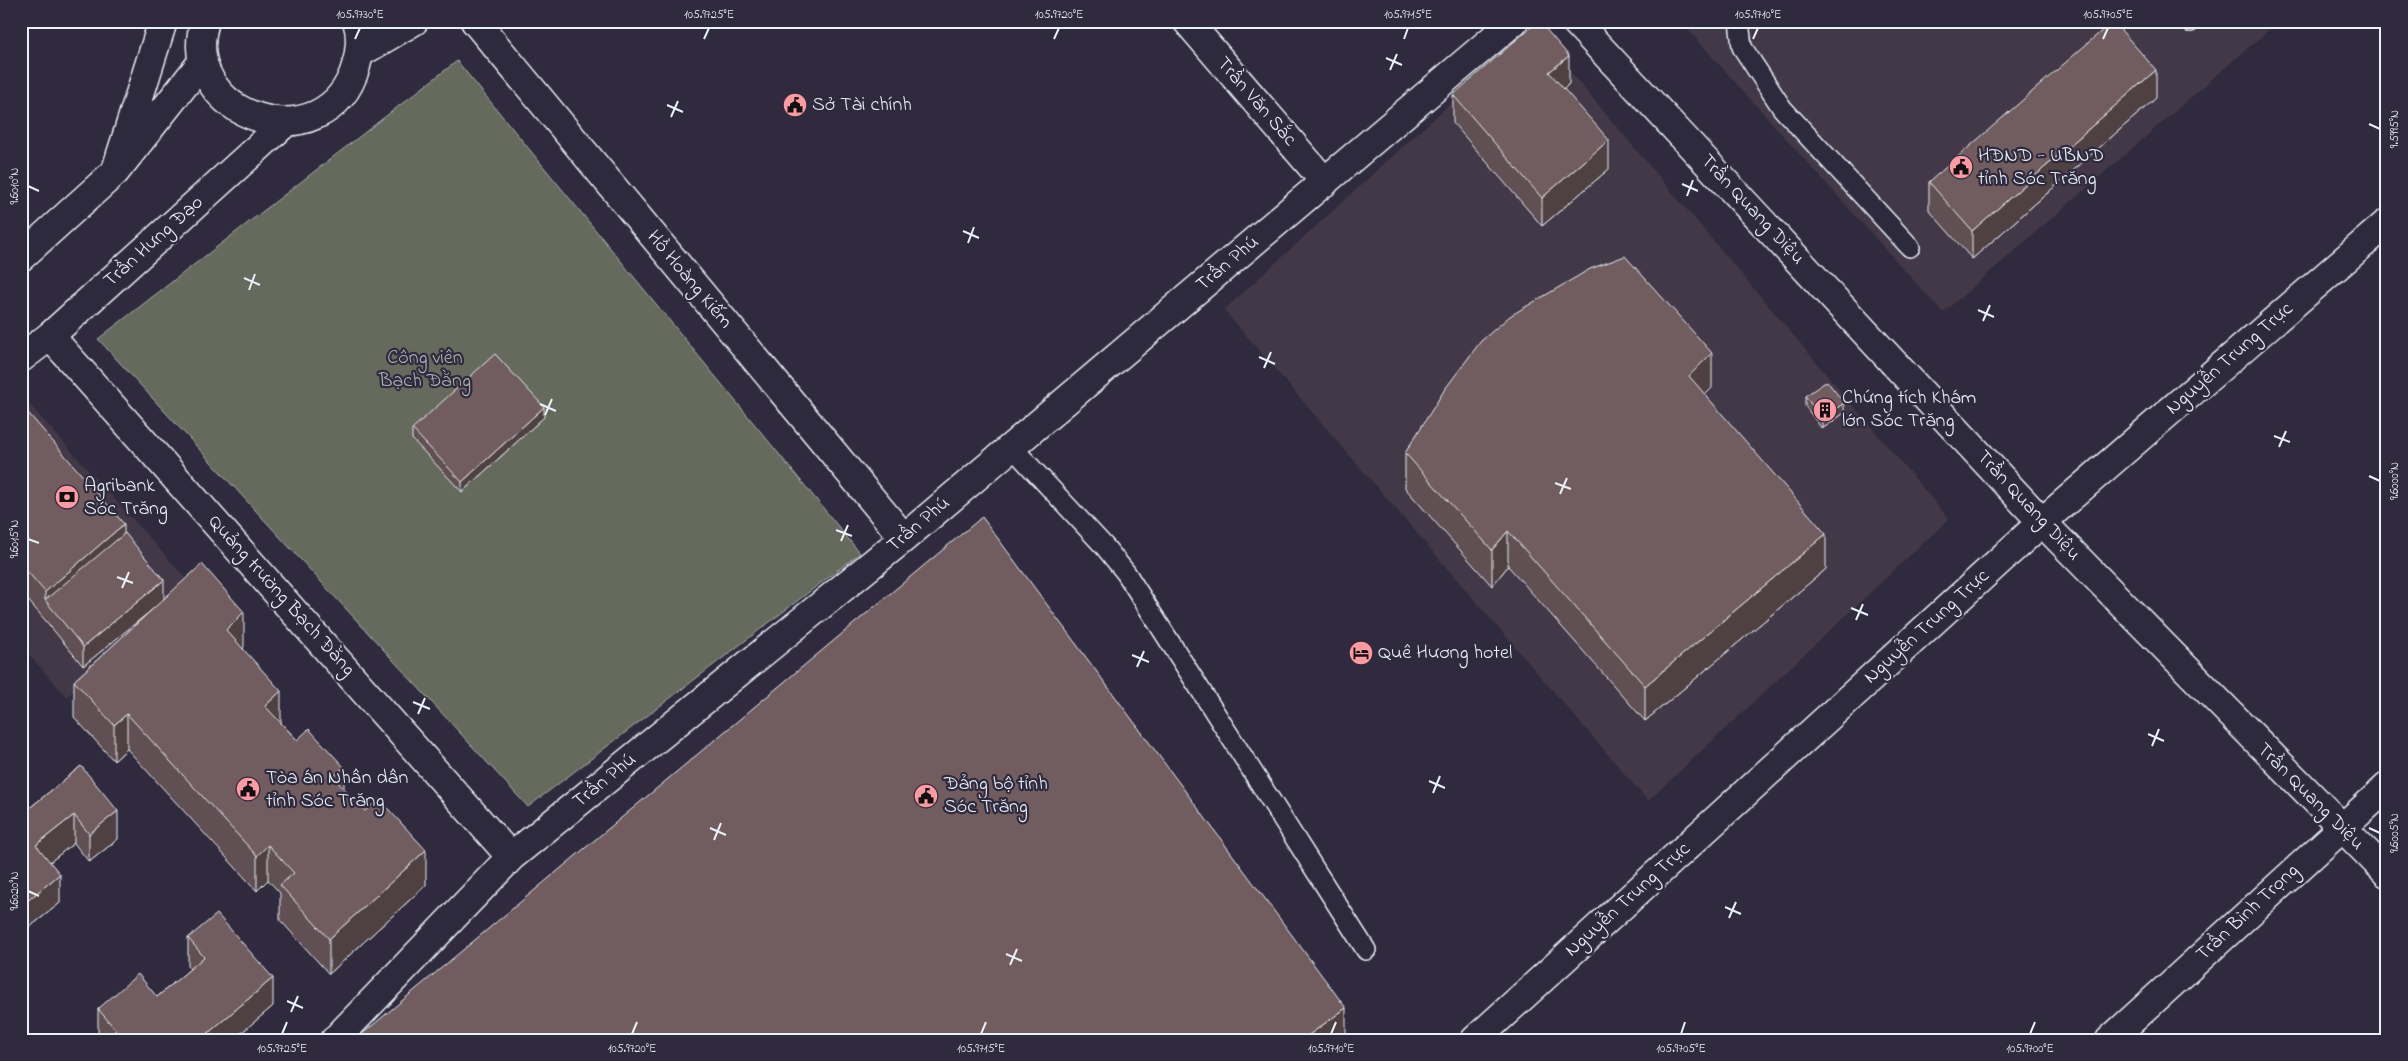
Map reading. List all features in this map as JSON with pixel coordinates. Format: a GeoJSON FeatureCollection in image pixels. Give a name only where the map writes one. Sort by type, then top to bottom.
{"type":"FeatureCollection","features":[{"type":"Feature","properties":{"kind":"street"},"geometry":{"type":"LineString","coordinates":[[115,172],[163,21]]}},
{"type":"Feature","properties":{"kind":"street"},"geometry":{"type":"LineString","coordinates":[[205,21],[202,33],[203,61],[214,86],[233,106],[257,119],[285,123],[312,117],[335,102],[352,80],[360,54],[357,21]]}},
{"type":"Feature","properties":{"kind":"street"},"geometry":{"type":"LineString","coordinates":[[360,54],[414,21]]}},
{"type":"Feature","properties":{"kind":"street","name":"Hồ Hoàng Kiếm"},"geometry":{"type":"LineString","coordinates":[[475,21],[904,538]]}},
{"type":"Feature","properties":{"kind":"street","name":"Trần Văn Sắc"},"geometry":{"type":"LineString","coordinates":[[1187,21],[1325,182]]}},
{"type":"Feature","properties":{"kind":"street","name":"Trần Phú"},"geometry":{"type":"LineString","coordinates":[[335,1040],[511,857],[904,538],[1514,21]]}},
{"type":"Feature","properties":{"kind":"street","name":"Trần Quang Diệu"},"geometry":{"type":"LineString","coordinates":[[1576,21],[2042,522],[2387,874]]}},
{"type":"Feature","properties":{"kind":"street"},"geometry":{"type":"LineString","coordinates":[[21,257],[115,172],[203,61]]}},
{"type":"Feature","properties":{"kind":"street","name":"Trần Hưng Đạo"},"geometry":{"type":"LineString","coordinates":[[21,358],[50,336],[285,123]]}},
{"type":"Feature","properties":{"kind":"street","name":"Nguyễn Trung Trực"},"geometry":{"type":"LineString","coordinates":[[1475,1040],[2042,522],[2387,223]]}},
{"type":"Feature","properties":{"kind":"street","name":"Quảng trường Bạch Đằng"},"geometry":{"type":"LineString","coordinates":[[50,336],[511,857]]}},
{"type":"Feature","properties":{"kind":"street","name":"Trần Bình Trọng"},"geometry":{"type":"LineString","coordinates":[[2110,1040],[2387,787]]}},
{"type":"Feature","properties":{"kind":"lane"},"geometry":{"type":"LineString","coordinates":[[1739,21],[1742,47],[1782,108],[1910,247]]}},
{"type":"Feature","properties":{"kind":"lane"},"geometry":{"type":"LineString","coordinates":[[1012,447],[1105,547],[1126,573],[1366,950]]}},
{"type":"Feature","properties":{"kind":"shaded area","name":"HĐND - UBND tỉnh Sóc Trăng"},"geometry":{"type":"Polygon","coordinates":[[[1680,21],[2279,21],[1943,313],[1680,21]]]}},
{"type":"Feature","properties":{"kind":"shaded area"},"geometry":{"type":"Polygon","coordinates":[[[1533,28],[1949,519],[1648,801],[1224,310],[1533,28]]]}},
{"type":"Feature","properties":{"kind":"shaded area","name":"Agribank Sóc Trăng"},"geometry":{"type":"Polygon","coordinates":[[[28,403],[192,585],[67,697],[21,646],[21,409],[28,403]]]}},
{"type":"Feature","properties":{"kind":"green space","name":"Công viên Bạch Đằng"},"geometry":{"type":"Polygon","coordinates":[[[457,61],[860,553],[528,807],[98,339],[457,61]]]}},
{"type":"Feature","properties":{"kind":"building"},"geometry":{"type":"Polygon","coordinates":[[[1538,21],[1569,56],[1549,72],[1609,140],[1542,198],[1453,95],[1538,21]]]}},
{"type":"Feature","properties":{"kind":"building"},"geometry":{"type":"Polygon","coordinates":[[[2113,21],[2156,70],[1972,231],[1929,182],[2113,21]]]}},
{"type":"Feature","properties":{"kind":"building"},"geometry":{"type":"Polygon","coordinates":[[[1625,256],[1712,353],[1689,376],[1826,534],[1645,686],[1508,531],[1492,550],[1405,453],[1445,389],[1481,341],[1510,316],[1590,269],[1625,256]]]}},
{"type":"Feature","properties":{"kind":"building"},"geometry":{"type":"Polygon","coordinates":[[[495,354],[544,407],[462,482],[412,429],[495,354]]]}},
{"type":"Feature","properties":{"kind":"building"},"geometry":{"type":"Polygon","coordinates":[[[1827,381],[1844,403],[1822,419],[1805,396],[1827,381]]]}},
{"type":"Feature","properties":{"kind":"building"},"geometry":{"type":"Polygon","coordinates":[[[23,407],[124,524],[45,592],[21,564],[21,409],[23,407]]]}},
{"type":"Feature","properties":{"kind":"building","name":"Đảng bộ tỉnh Sóc Trăng"},"geometry":{"type":"Polygon","coordinates":[[[982,517],[1346,1008],[1302,1040],[355,1040],[982,517]]]}},
{"type":"Feature","properties":{"kind":"building"},"geometry":{"type":"Polygon","coordinates":[[[125,533],[164,580],[83,647],[45,600],[125,533]]]}},
{"type":"Feature","properties":{"kind":"building","name":"Tòa án Nhân dân tỉnh Sóc Trăng"},"geometry":{"type":"Polygon","coordinates":[[[202,564],[244,612],[226,630],[281,691],[265,706],[297,740],[309,729],[344,767],[333,777],[365,811],[379,799],[426,850],[329,939],[280,885],[294,873],[268,845],[257,856],[127,714],[114,725],[74,681],[202,564]]]}},
{"type":"Feature","properties":{"kind":"building"},"geometry":{"type":"Polygon","coordinates":[[[81,766],[118,811],[89,834],[74,815],[36,845],[60,874],[21,906],[21,815],[81,766]]]}},
{"type":"Feature","properties":{"kind":"building"},"geometry":{"type":"Polygon","coordinates":[[[217,914],[273,978],[200,1040],[104,1040],[116,1030],[98,1009],[138,974],[157,997],[204,957],[188,938],[217,914]]]}},
{"type":"Feature","properties":{"kind":"place","name":"Sở Tài chính"},"geometry":{"type":"Point","coordinates":[795,105]}},
{"type":"Feature","properties":{"kind":"place","name":"HĐND - UBND tỉnh Sóc Trăng"},"geometry":{"type":"Point","coordinates":[1961,167]}},
{"type":"Feature","properties":{"kind":"place","name":"Chứng tích Khám lớn Sóc Trăng"},"geometry":{"type":"Point","coordinates":[1825,410]}},
{"type":"Feature","properties":{"kind":"place","name":"Agribank Sóc Trăng"},"geometry":{"type":"Point","coordinates":[67,497]}},
{"type":"Feature","properties":{"kind":"place","name":"Quê Hương hotel"},"geometry":{"type":"Point","coordinates":[1361,653]}},
{"type":"Feature","properties":{"kind":"place","name":"Tòa án Nhân dân tỉnh Sóc Trăng"},"geometry":{"type":"Point","coordinates":[248,789]}},
{"type":"Feature","properties":{"kind":"place","name":"Đảng bộ tỉnh Sóc Trăng"},"geometry":{"type":"Point","coordinates":[926,796]}}]}
